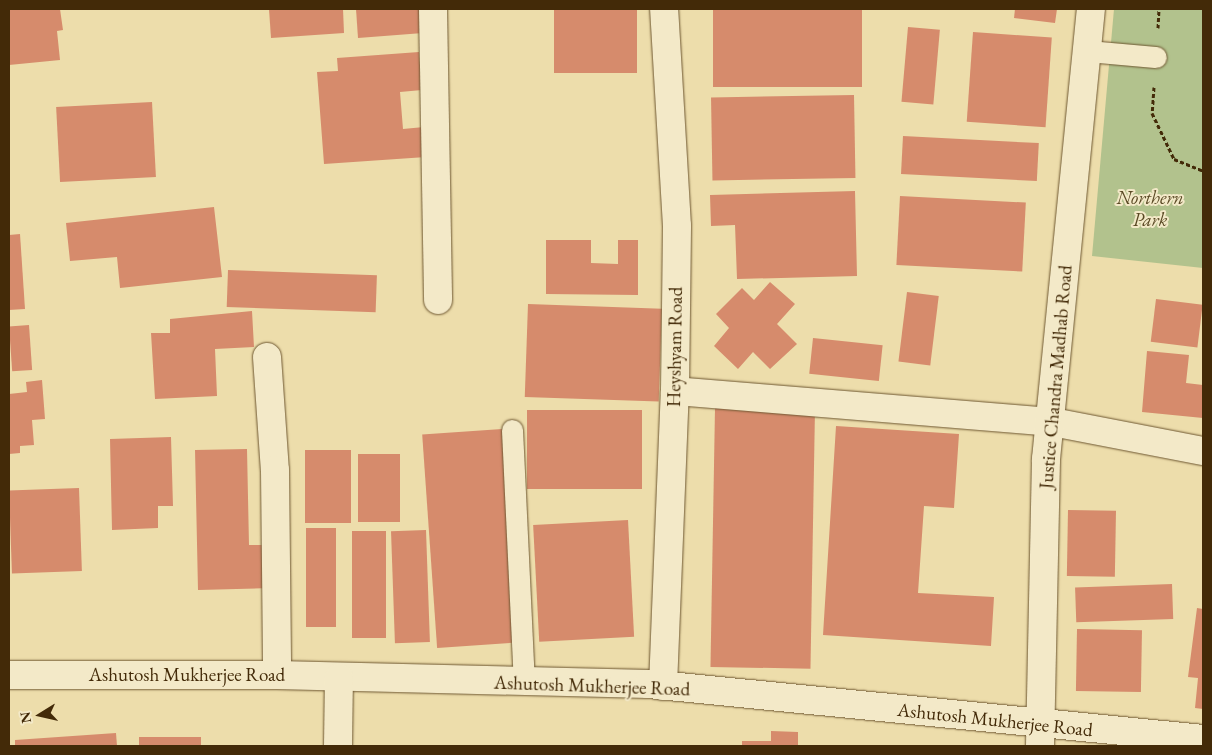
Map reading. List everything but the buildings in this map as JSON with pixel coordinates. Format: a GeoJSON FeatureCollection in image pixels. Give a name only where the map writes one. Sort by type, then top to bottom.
{"type":"FeatureCollection","features":[{"type":"Feature","properties":{"kind":"street"},"geometry":{"type":"LineString","coordinates":[[433,9],[438,300]]}},
{"type":"Feature","properties":{"kind":"street","name":"Heyshyam Road"},"geometry":{"type":"LineString","coordinates":[[663,686],[675,391],[677,226],[664,9]]}},
{"type":"Feature","properties":{"kind":"street","name":"Justice Chandra Madhab Road"},"geometry":{"type":"LineString","coordinates":[[1040,736],[1046,459],[1052,422],[1091,9]]}},
{"type":"Feature","properties":{"kind":"street"},"geometry":{"type":"LineString","coordinates":[[267,357],[275,470],[277,675]]}},
{"type":"Feature","properties":{"kind":"street"},"geometry":{"type":"LineString","coordinates":[[675,391],[1052,422],[1203,451]]}},
{"type":"Feature","properties":{"kind":"street","name":"Ashutosh Mukherjee Road"},"geometry":{"type":"LineString","coordinates":[[9,675],[277,675],[663,686],[1040,736],[1203,739]]}},
{"type":"Feature","properties":{"kind":"street"},"geometry":{"type":"LineString","coordinates":[[338,746],[339,678]]}},
{"type":"Feature","properties":{"kind":"lane"},"geometry":{"type":"LineString","coordinates":[[1087,51],[1156,57]]}},
{"type":"Feature","properties":{"kind":"lane"},"geometry":{"type":"LineString","coordinates":[[512,430],[524,683]]}},
{"type":"Feature","properties":{"kind":"path"},"geometry":{"type":"LineString","coordinates":[[1174,159],[1203,171]]}},
{"type":"Feature","properties":{"kind":"green space","name":"Northern Park"},"geometry":{"type":"Polygon","coordinates":[[[1114,9],[1203,9],[1203,268],[1092,256],[1114,9]]]}}]}
